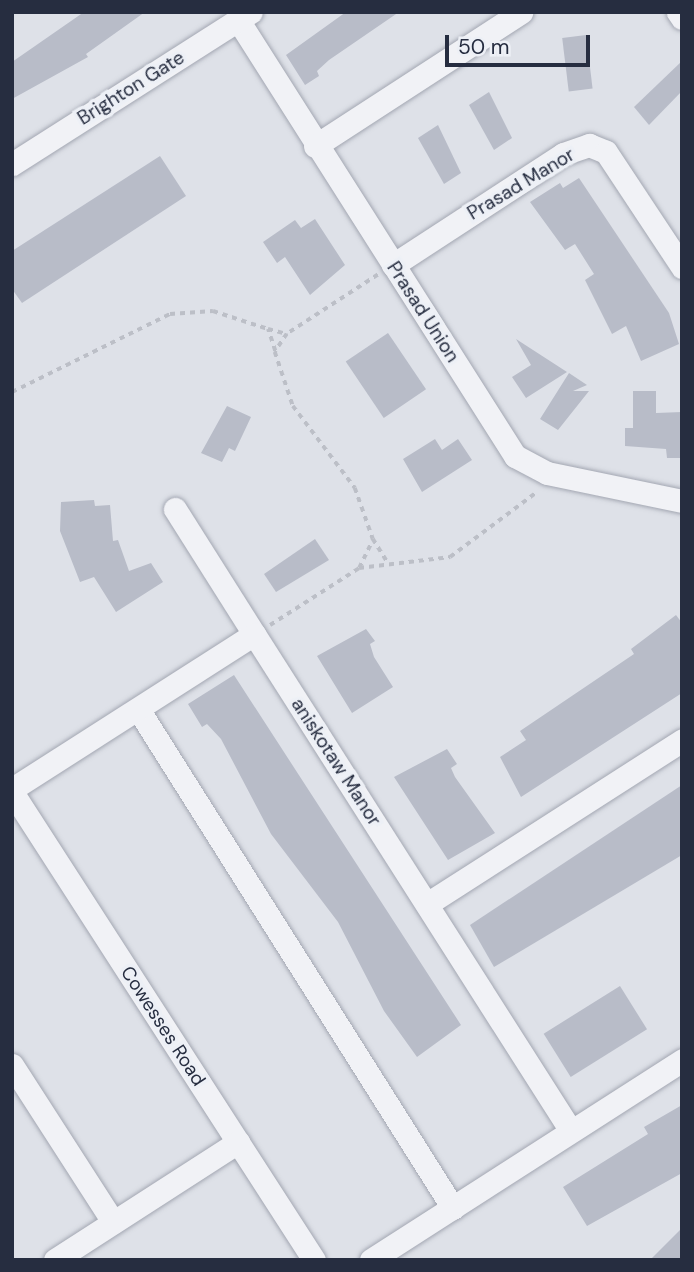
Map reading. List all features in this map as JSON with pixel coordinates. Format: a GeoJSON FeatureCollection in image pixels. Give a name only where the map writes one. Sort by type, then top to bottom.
{"type":"FeatureCollection","features":[{"type":"Feature","properties":{"kind":"street"},"geometry":{"type":"LineString","coordinates":[[315,146],[522,12]]}},
{"type":"Feature","properties":{"kind":"street"},"geometry":{"type":"LineString","coordinates":[[678,12],[682,18]]}},
{"type":"Feature","properties":{"kind":"street","name":"Prasad Union"},"geometry":{"type":"LineString","coordinates":[[244,16],[385,270],[515,456],[547,473],[682,501]]}},
{"type":"Feature","properties":{"kind":"street","name":"Brighton Gate"},"geometry":{"type":"LineString","coordinates":[[12,164],[244,16]]}},
{"type":"Feature","properties":{"kind":"street","name":"Prasad Manor"},"geometry":{"type":"LineString","coordinates":[[385,270],[564,154],[589,145],[606,152],[682,267]]}},
{"type":"Feature","properties":{"kind":"street","name":"aniskotaw Manor"},"geometry":{"type":"LineString","coordinates":[[175,509],[261,630],[427,904],[571,1131]]}},
{"type":"Feature","properties":{"kind":"street"},"geometry":{"type":"LineString","coordinates":[[12,791],[261,630]]}},
{"type":"Feature","properties":{"kind":"street"},"geometry":{"type":"LineString","coordinates":[[138,709],[453,1208]]}},
{"type":"Feature","properties":{"kind":"street"},"geometry":{"type":"LineString","coordinates":[[427,904],[682,740]]}},
{"type":"Feature","properties":{"kind":"street","name":"Cowesses Road"},"geometry":{"type":"LineString","coordinates":[[12,791],[314,1260]]}},
{"type":"Feature","properties":{"kind":"street"},"geometry":{"type":"LineString","coordinates":[[371,1260],[682,1060]]}},
{"type":"Feature","properties":{"kind":"street"},"geometry":{"type":"LineString","coordinates":[[12,1065],[113,1222]]}},
{"type":"Feature","properties":{"kind":"street"},"geometry":{"type":"LineString","coordinates":[[55,1260],[238,1142]]}},
{"type":"Feature","properties":{"kind":"path"},"geometry":{"type":"LineString","coordinates":[[275,352],[288,334],[385,270]]}},
{"type":"Feature","properties":{"kind":"path"},"geometry":{"type":"LineString","coordinates":[[12,393],[170,314],[213,311],[288,334]]}},
{"type":"Feature","properties":{"kind":"path"},"geometry":{"type":"LineString","coordinates":[[268,329],[293,407],[355,488],[373,539],[388,563]]}},
{"type":"Feature","properties":{"kind":"path"},"geometry":{"type":"LineString","coordinates":[[261,630],[359,568],[388,563],[407,565],[450,557],[543,489]]}},
{"type":"Feature","properties":{"kind":"path"},"geometry":{"type":"LineString","coordinates":[[359,568],[373,539]]}},
{"type":"Feature","properties":{"kind":"building"},"geometry":{"type":"Polygon","coordinates":[[[84,12],[145,12],[86,54],[88,57],[12,99],[12,62],[84,12]]]}},
{"type":"Feature","properties":{"kind":"building"},"geometry":{"type":"Polygon","coordinates":[[[346,12],[399,12],[329,60],[317,71],[319,76],[305,85],[286,55],[346,12]]]}},
{"type":"Feature","properties":{"kind":"building"},"geometry":{"type":"Polygon","coordinates":[[[586,35],[593,89],[569,92],[562,38],[586,35]]]}},
{"type":"Feature","properties":{"kind":"building"},"geometry":{"type":"Polygon","coordinates":[[[682,61],[682,91],[649,125],[634,107],[682,61]]]}},
{"type":"Feature","properties":{"kind":"building"},"geometry":{"type":"Polygon","coordinates":[[[489,92],[512,138],[494,150],[469,105],[489,92]]]}},
{"type":"Feature","properties":{"kind":"building"},"geometry":{"type":"Polygon","coordinates":[[[438,125],[461,173],[444,184],[418,138],[438,125]]]}},
{"type":"Feature","properties":{"kind":"building"},"geometry":{"type":"Polygon","coordinates":[[[160,156],[186,196],[22,303],[12,289],[12,251],[160,156]]]}},
{"type":"Feature","properties":{"kind":"building"},"geometry":{"type":"Polygon","coordinates":[[[579,178],[669,313],[679,344],[641,361],[626,326],[612,334],[585,280],[594,274],[575,244],[565,250],[530,202],[560,183],[563,188],[579,178]]]}},
{"type":"Feature","properties":{"kind":"building"},"geometry":{"type":"Polygon","coordinates":[[[315,219],[345,265],[310,295],[285,257],[277,263],[263,242],[295,220],[301,228],[315,219]]]}},
{"type":"Feature","properties":{"kind":"building"},"geometry":{"type":"Polygon","coordinates":[[[388,333],[426,389],[384,418],[346,362],[388,333]]]}},
{"type":"Feature","properties":{"kind":"building"},"geometry":{"type":"Polygon","coordinates":[[[516,339],[567,372],[526,398],[512,377],[531,365],[516,339]]]}},
{"type":"Feature","properties":{"kind":"building"},"geometry":{"type":"Polygon","coordinates":[[[569,373],[587,385],[573,391],[589,391],[558,430],[540,419],[569,373]]]}},
{"type":"Feature","properties":{"kind":"building"},"geometry":{"type":"Polygon","coordinates":[[[633,391],[656,391],[656,413],[682,412],[682,458],[667,458],[666,449],[625,446],[625,428],[633,428],[633,391]]]}},
{"type":"Feature","properties":{"kind":"building"},"geometry":{"type":"Polygon","coordinates":[[[227,406],[251,417],[235,451],[229,448],[222,462],[201,453],[227,406]]]}},
{"type":"Feature","properties":{"kind":"building"},"geometry":{"type":"Polygon","coordinates":[[[435,439],[442,450],[458,439],[472,460],[422,492],[403,459],[435,439]]]}},
{"type":"Feature","properties":{"kind":"building"},"geometry":{"type":"Polygon","coordinates":[[[94,500],[95,506],[110,505],[113,541],[118,540],[129,571],[151,563],[163,582],[116,612],[94,577],[80,582],[60,531],[61,502],[94,500]]]}},
{"type":"Feature","properties":{"kind":"building"},"geometry":{"type":"Polygon","coordinates":[[[315,539],[329,560],[276,592],[264,574],[315,539]]]}},
{"type":"Feature","properties":{"kind":"building"},"geometry":{"type":"Polygon","coordinates":[[[676,615],[682,623],[682,693],[521,797],[500,757],[526,740],[520,731],[634,654],[631,649],[676,615]]]}},
{"type":"Feature","properties":{"kind":"building"},"geometry":{"type":"Polygon","coordinates":[[[366,629],[375,641],[370,644],[374,657],[393,687],[352,713],[317,656],[366,629]]]}},
{"type":"Feature","properties":{"kind":"building"},"geometry":{"type":"Polygon","coordinates":[[[234,675],[461,1025],[417,1057],[384,1011],[338,922],[271,834],[221,739],[207,724],[202,727],[188,704],[234,675]]]}},
{"type":"Feature","properties":{"kind":"building"},"geometry":{"type":"Polygon","coordinates":[[[447,749],[457,764],[451,768],[455,777],[495,833],[448,860],[394,777],[447,749]]]}},
{"type":"Feature","properties":{"kind":"building"},"geometry":{"type":"Polygon","coordinates":[[[682,785],[682,855],[494,967],[470,925],[682,785]]]}},
{"type":"Feature","properties":{"kind":"building"},"geometry":{"type":"Polygon","coordinates":[[[620,986],[647,1029],[571,1077],[544,1034],[620,986]]]}},
{"type":"Feature","properties":{"kind":"building"},"geometry":{"type":"Polygon","coordinates":[[[682,1105],[682,1173],[587,1226],[563,1187],[648,1134],[644,1127],[682,1105]]]}},
{"type":"Feature","properties":{"kind":"building"},"geometry":{"type":"Polygon","coordinates":[[[682,1228],[682,1260],[650,1260],[682,1228]]]}}]}
